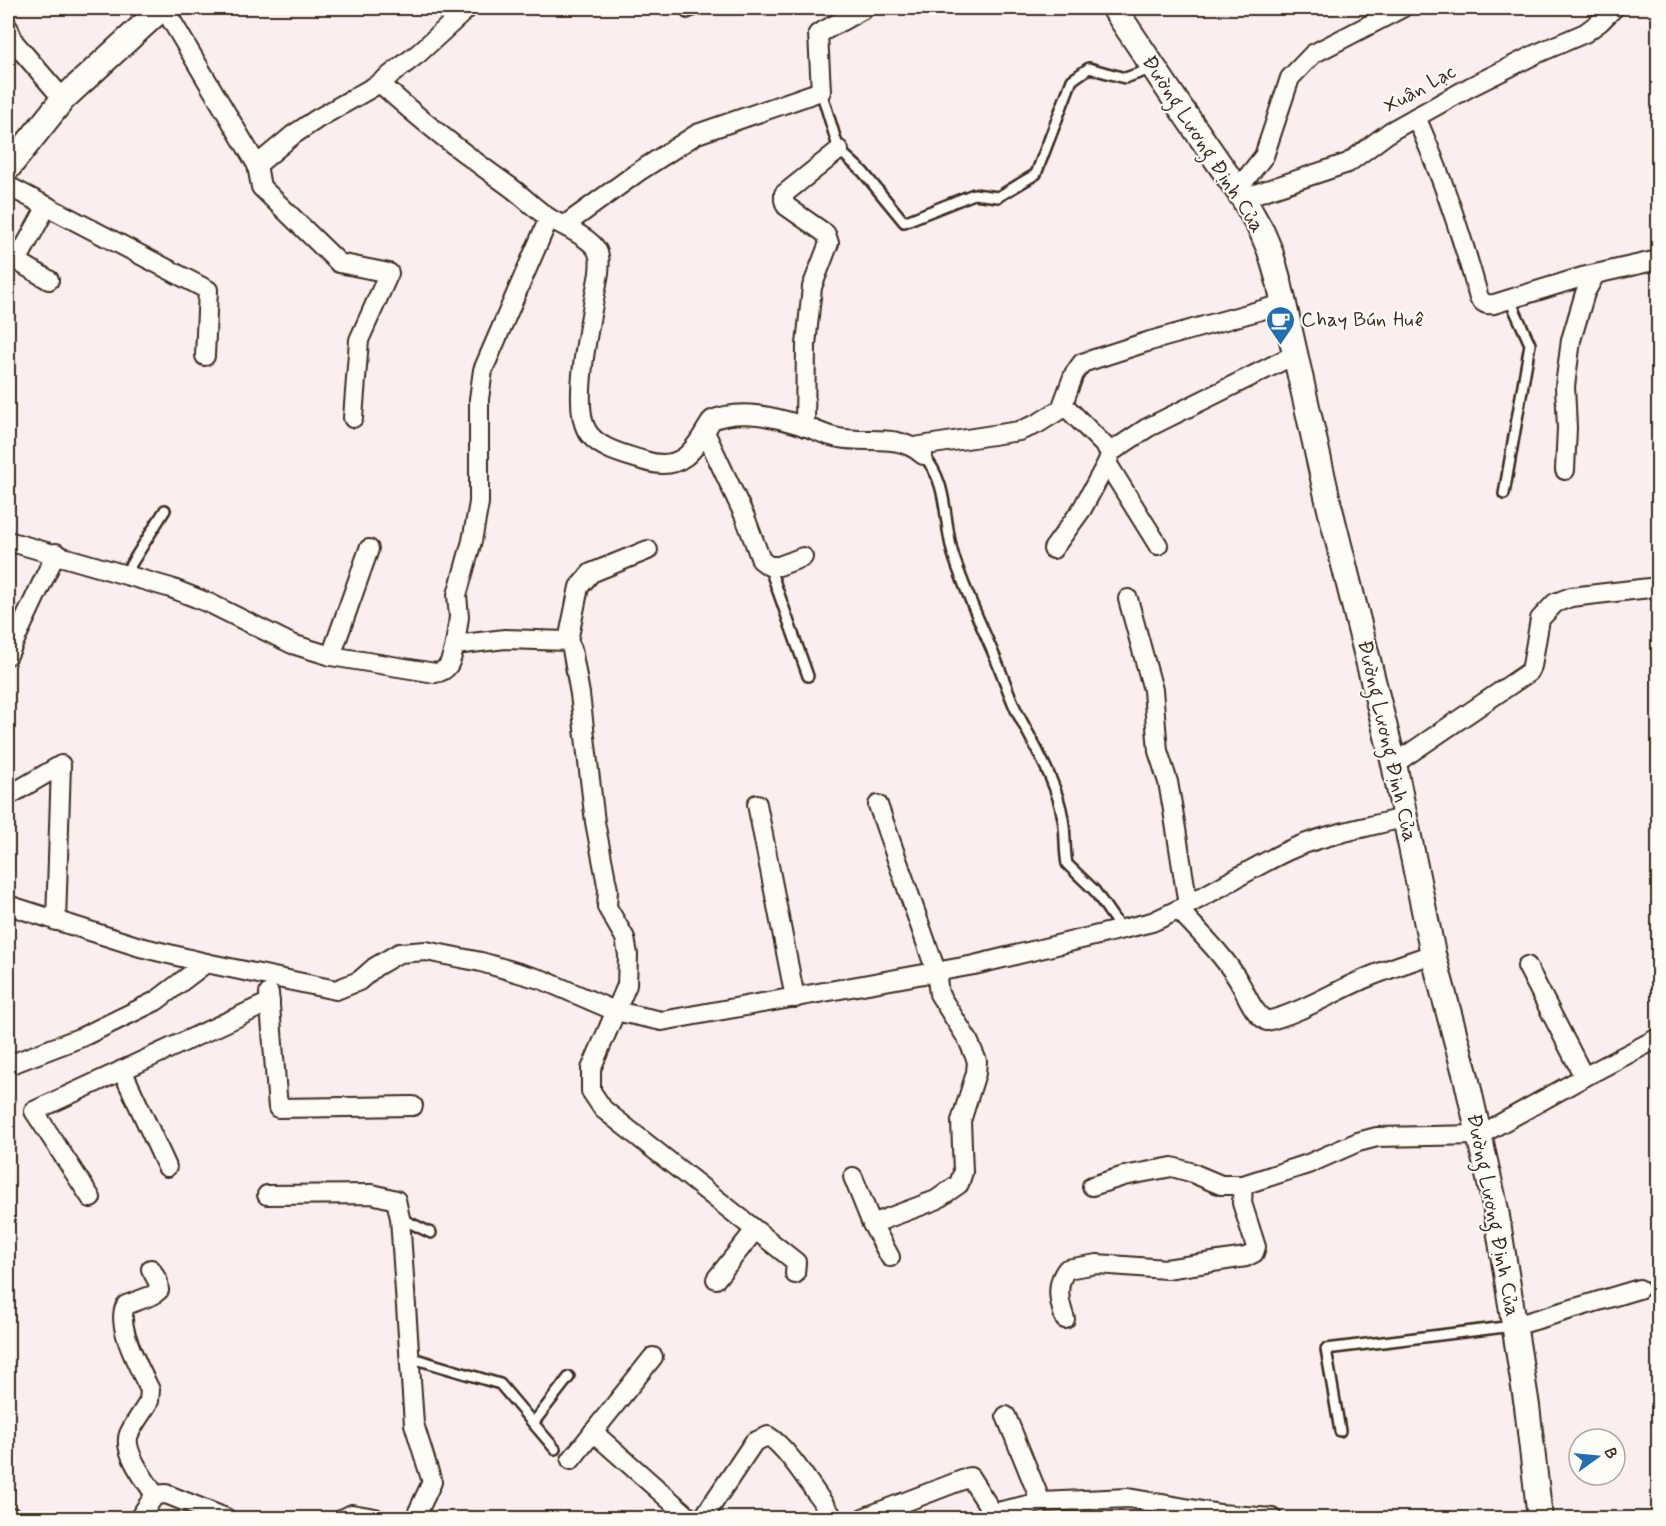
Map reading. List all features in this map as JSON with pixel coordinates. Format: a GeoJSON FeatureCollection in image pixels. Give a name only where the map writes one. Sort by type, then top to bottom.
{"type":"FeatureCollection","features":[{"type":"Feature","properties":{"kind":"street"},"geometry":{"type":"LineString","coordinates":[[8,168],[63,99],[163,8],[257,165],[261,187],[339,263],[389,273],[359,340],[353,418]]}},
{"type":"Feature","properties":{"kind":"street"},"geometry":{"type":"LineString","coordinates":[[257,165],[293,135],[380,83],[418,53],[468,8]]}},
{"type":"Feature","properties":{"kind":"street"},"geometry":{"type":"LineString","coordinates":[[8,541],[171,588],[208,603],[292,644],[331,656],[435,673],[446,670],[449,667],[455,645],[459,617],[457,595],[472,541],[479,503],[479,399],[483,370],[557,221],[697,134],[821,91],[818,34],[865,8]]}},
{"type":"Feature","properties":{"kind":"street","name":"Đường Lương Định Của"},"geometry":{"type":"LineString","coordinates":[[1114,8],[1240,194],[1270,251],[1329,505],[1394,764],[1433,954],[1496,1210],[1515,1326],[1540,1518]]}},
{"type":"Feature","properties":{"kind":"street"},"geometry":{"type":"LineString","coordinates":[[1240,194],[1264,156],[1290,78],[1313,54],[1402,8]]}},
{"type":"Feature","properties":{"kind":"street","name":"Xuân Lạc"},"geometry":{"type":"LineString","coordinates":[[1240,194],[1348,163],[1391,131],[1416,117],[1507,68],[1585,33],[1614,8]]}},
{"type":"Feature","properties":{"kind":"street"},"geometry":{"type":"LineString","coordinates":[[10,38],[63,99]]}},
{"type":"Feature","properties":{"kind":"street"},"geometry":{"type":"LineString","coordinates":[[380,83],[418,118],[557,221],[592,244],[597,250],[600,258],[582,373],[581,398],[586,429],[597,441],[616,452],[649,462],[677,463],[686,458],[712,420],[744,414],[805,427],[825,436],[847,440],[873,438],[919,451],[1019,431],[1047,419],[1064,405],[1071,382],[1082,363],[1150,341],[1283,304]]}},
{"type":"Feature","properties":{"kind":"street"},"geometry":{"type":"LineString","coordinates":[[1416,117],[1459,226],[1479,298],[1487,305],[1659,260]]}},
{"type":"Feature","properties":{"kind":"street"},"geometry":{"type":"LineString","coordinates":[[805,427],[806,345],[812,287],[829,243],[826,234],[786,206],[784,194],[839,150]]}},
{"type":"Feature","properties":{"kind":"street"},"geometry":{"type":"LineString","coordinates":[[8,186],[208,290],[205,356]]}},
{"type":"Feature","properties":{"kind":"street"},"geometry":{"type":"LineString","coordinates":[[48,206],[17,261],[49,280]]}},
{"type":"Feature","properties":{"kind":"street"},"geometry":{"type":"LineString","coordinates":[[1565,470],[1567,428],[1565,386],[1571,340],[1585,293],[1595,275]]}},
{"type":"Feature","properties":{"kind":"street"},"geometry":{"type":"LineString","coordinates":[[1053,549],[1082,509],[1109,457],[1147,428],[1294,355]]}},
{"type":"Feature","properties":{"kind":"street"},"geometry":{"type":"LineString","coordinates":[[1064,405],[1109,457],[1158,545]]}},
{"type":"Feature","properties":{"kind":"street"},"geometry":{"type":"LineString","coordinates":[[705,432],[745,517],[761,560],[769,566],[779,566],[803,557]]}},
{"type":"Feature","properties":{"kind":"street"},"geometry":{"type":"LineString","coordinates":[[331,656],[369,549]]}},
{"type":"Feature","properties":{"kind":"street"},"geometry":{"type":"LineString","coordinates":[[648,550],[591,573],[584,580],[579,587],[568,641],[572,649],[580,694],[595,822],[608,890],[608,907],[625,938],[628,956],[627,985],[591,1069],[591,1091],[603,1109],[796,1262],[795,1274]]}},
{"type":"Feature","properties":{"kind":"street"},"geometry":{"type":"LineString","coordinates":[[8,655],[56,553]]}},
{"type":"Feature","properties":{"kind":"street"},"geometry":{"type":"LineString","coordinates":[[1394,764],[1529,672],[1540,619],[1555,603],[1571,597],[1659,587]]}},
{"type":"Feature","properties":{"kind":"street"},"geometry":{"type":"LineString","coordinates":[[1128,599],[1153,690],[1158,751],[1168,782],[1173,810],[1183,908],[1237,978],[1253,1008],[1267,1021],[1320,1001],[1370,976],[1433,954]]}},
{"type":"Feature","properties":{"kind":"street"},"geometry":{"type":"LineString","coordinates":[[455,645],[504,639],[568,641]]}},
{"type":"Feature","properties":{"kind":"street"},"geometry":{"type":"LineString","coordinates":[[8,796],[61,765],[56,921]]}},
{"type":"Feature","properties":{"kind":"street"},"geometry":{"type":"LineString","coordinates":[[757,804],[795,998]]}},
{"type":"Feature","properties":{"kind":"street"},"geometry":{"type":"LineString","coordinates":[[872,1224],[936,1200],[959,1184],[963,1172],[961,1122],[976,1073],[976,1061],[968,1040],[939,994],[936,972],[878,805]]}},
{"type":"Feature","properties":{"kind":"street"},"geometry":{"type":"LineString","coordinates":[[8,906],[140,947],[336,990],[359,981],[375,967],[399,953],[426,951],[481,962],[543,980],[615,1011],[662,1021],[974,965],[1152,922],[1183,908],[1289,850],[1326,836],[1406,817]]}},
{"type":"Feature","properties":{"kind":"street"},"geometry":{"type":"LineString","coordinates":[[14,1063],[82,1037],[156,1002],[206,963]]}},
{"type":"Feature","properties":{"kind":"street"},"geometry":{"type":"LineString","coordinates":[[1527,966],[1584,1077]]}},
{"type":"Feature","properties":{"kind":"street"},"geometry":{"type":"LineString","coordinates":[[268,976],[278,1108],[413,1106]]}},
{"type":"Feature","properties":{"kind":"street"},"geometry":{"type":"LineString","coordinates":[[91,1198],[34,1111],[270,1002]]}},
{"type":"Feature","properties":{"kind":"street"},"geometry":{"type":"LineString","coordinates":[[1092,1186],[1124,1176],[1172,1167],[1221,1185],[1243,1185],[1308,1164],[1358,1142],[1377,1137],[1479,1135],[1659,1038]]}},
{"type":"Feature","properties":{"kind":"street"},"geometry":{"type":"LineString","coordinates":[[122,1070],[167,1167]]}},
{"type":"Feature","properties":{"kind":"street"},"geometry":{"type":"LineString","coordinates":[[853,1177],[872,1224],[890,1257]]}},
{"type":"Feature","properties":{"kind":"street"},"geometry":{"type":"LineString","coordinates":[[1065,1319],[1059,1294],[1060,1277],[1067,1269],[1096,1264],[1166,1269],[1246,1257],[1254,1253],[1256,1247],[1242,1203],[1243,1185]]}},
{"type":"Feature","properties":{"kind":"street"},"geometry":{"type":"LineString","coordinates":[[267,1195],[372,1194],[396,1200],[400,1218],[414,1424],[432,1482],[415,1518]]}},
{"type":"Feature","properties":{"kind":"street"},"geometry":{"type":"LineString","coordinates":[[716,1279],[755,1230]]}},
{"type":"Feature","properties":{"kind":"street"},"geometry":{"type":"LineString","coordinates":[[151,1269],[158,1282],[159,1290],[153,1295],[126,1305],[122,1317],[126,1337],[150,1390],[149,1401],[129,1433],[128,1446],[155,1495]]}},
{"type":"Feature","properties":{"kind":"street"},"geometry":{"type":"LineString","coordinates":[[1515,1326],[1639,1289]]}},
{"type":"Feature","properties":{"kind":"street"},"geometry":{"type":"LineString","coordinates":[[571,1460],[653,1357]]}},
{"type":"Feature","properties":{"kind":"street"},"geometry":{"type":"LineString","coordinates":[[1006,1416],[1041,1502]]}},
{"type":"Feature","properties":{"kind":"street"},"geometry":{"type":"LineString","coordinates":[[593,1432],[690,1518]]}},
{"type":"Feature","properties":{"kind":"street"},"geometry":{"type":"LineString","coordinates":[[703,1518],[754,1442],[768,1436],[778,1444],[797,1467],[834,1518]]}},
{"type":"Feature","properties":{"kind":"street"},"geometry":{"type":"LineString","coordinates":[[863,1518],[970,1477],[994,1516],[1041,1502],[1128,1498],[1220,1514],[1272,1518]]}},
{"type":"Feature","properties":{"kind":"street"},"geometry":{"type":"LineString","coordinates":[[139,1518],[155,1495],[166,1494],[226,1518]]}},
{"type":"Feature","properties":{"kind":"street"},"geometry":{"type":"LineString","coordinates":[[344,1518],[352,1514],[375,1518]]}},
{"type":"Feature","properties":{"kind":"street"},"geometry":{"type":"LineString","coordinates":[[8,1516],[14,1518]]}},
{"type":"Feature","properties":{"kind":"lane"},"geometry":{"type":"LineString","coordinates":[[687,13],[701,8]]}},
{"type":"Feature","properties":{"kind":"lane"},"geometry":{"type":"LineString","coordinates":[[821,91],[839,150],[863,172],[904,222],[974,194],[998,197],[1036,174],[1072,80],[1089,68],[1125,78],[1154,68]]}},
{"type":"Feature","properties":{"kind":"lane"},"geometry":{"type":"LineString","coordinates":[[1504,494],[1530,344],[1510,300]]}},
{"type":"Feature","properties":{"kind":"lane"},"geometry":{"type":"LineString","coordinates":[[919,451],[931,464],[942,489],[948,515],[951,546],[960,575],[1015,707],[1050,778],[1058,800],[1064,819],[1067,864],[1094,890],[1121,929]]}},
{"type":"Feature","properties":{"kind":"lane"},"geometry":{"type":"LineString","coordinates":[[125,574],[165,510]]}},
{"type":"Feature","properties":{"kind":"lane"},"geometry":{"type":"LineString","coordinates":[[769,566],[808,676]]}},
{"type":"Feature","properties":{"kind":"lane"},"geometry":{"type":"LineString","coordinates":[[400,1218],[431,1233]]}},
{"type":"Feature","properties":{"kind":"lane"},"geometry":{"type":"LineString","coordinates":[[1340,1431],[1326,1350],[1515,1326]]}},
{"type":"Feature","properties":{"kind":"lane"},"geometry":{"type":"LineString","coordinates":[[409,1357],[500,1384],[555,1449]]}},
{"type":"Feature","properties":{"kind":"lane"},"geometry":{"type":"LineString","coordinates":[[534,1422],[569,1377]]}},
{"type":"Feature","properties":{"kind":"shaded area"},"geometry":{"type":"Polygon","coordinates":[[[1104,1506],[1126,1507],[1218,1518],[1108,1518],[1104,1506]]]}},
{"type":"Feature","properties":{"kind":"place","name":"Chay Bún Huê"},"geometry":{"type":"Point","coordinates":[1280,346]}}]}
